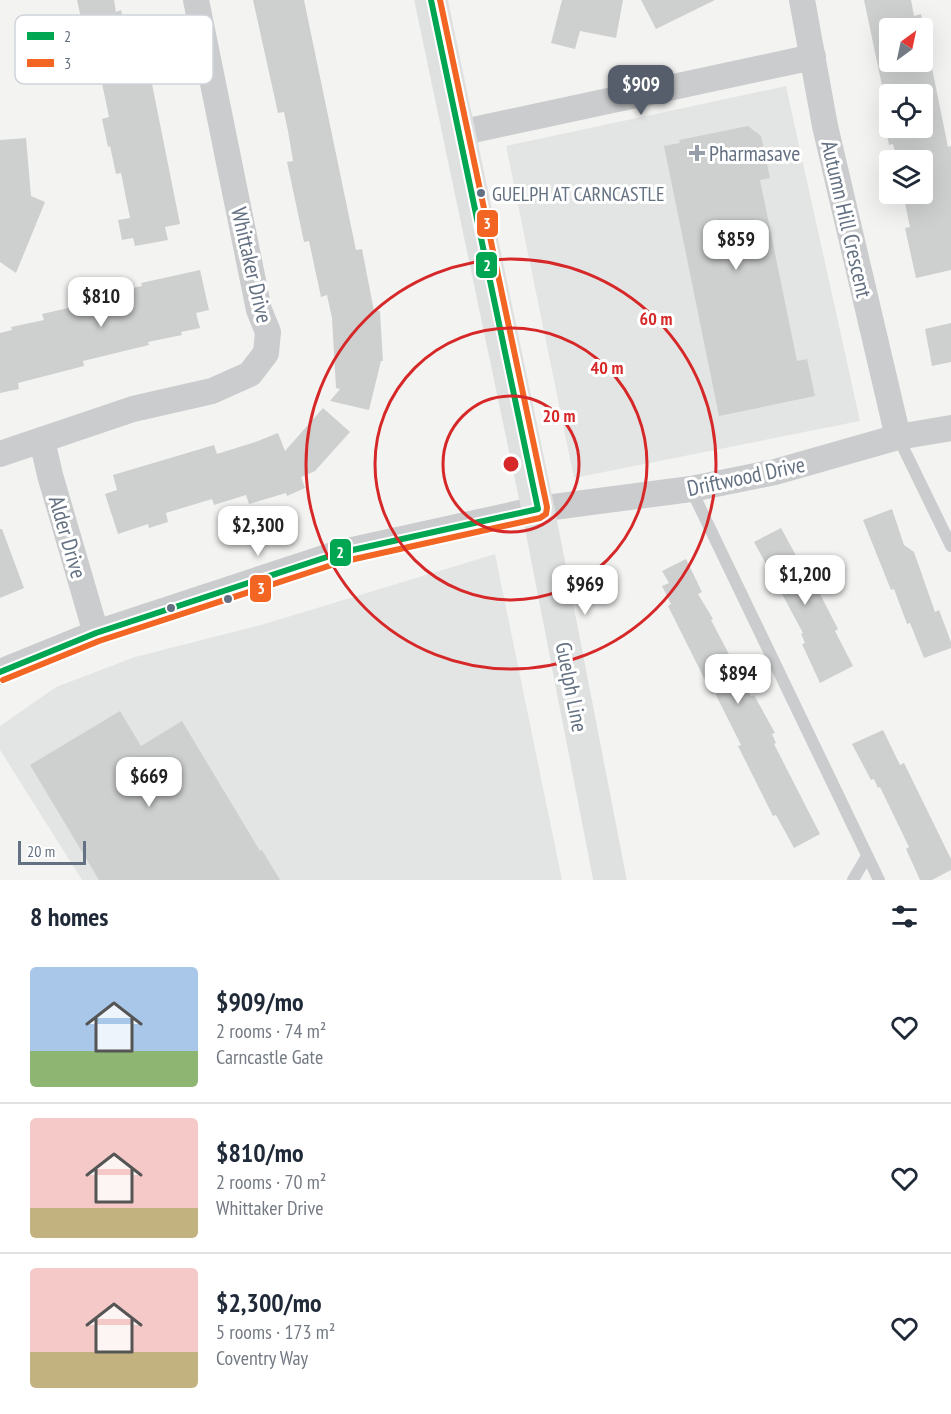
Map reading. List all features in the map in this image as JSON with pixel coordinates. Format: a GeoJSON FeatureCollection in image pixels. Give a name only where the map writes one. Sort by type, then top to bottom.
{"type":"FeatureCollection","features":[{"type":"Feature","properties":{"kind":"main road","name":"Guelph Line"},"geometry":{"type":"LineString","coordinates":[[431,0],[538,509],[610,880]]}},
{"type":"Feature","properties":{"kind":"street","name":"Whittaker Drive"},"geometry":{"type":"LineString","coordinates":[[196,0],[199,15]]}},
{"type":"Feature","properties":{"kind":"street","name":"Autumn Hill Crescent"},"geometry":{"type":"LineString","coordinates":[[802,0],[825,126],[897,437]]}},
{"type":"Feature","properties":{"kind":"street"},"geometry":{"type":"LineString","coordinates":[[459,133],[813,57]]}},
{"type":"Feature","properties":{"kind":"street","name":"Whittaker Drive"},"geometry":{"type":"LineString","coordinates":[[0,454],[133,410],[212,391],[250,374],[266,353],[267,332],[259,310],[213,84]]}},
{"type":"Feature","properties":{"kind":"street","name":"Driftwood Drive"},"geometry":{"type":"LineString","coordinates":[[0,672],[96,633],[339,553],[538,509],[691,489],[776,472],[897,437],[951,428]]}},
{"type":"Feature","properties":{"kind":"street","name":"Alder Drive"},"geometry":{"type":"LineString","coordinates":[[42,440],[96,633]]}},
{"type":"Feature","properties":{"kind":"lane"},"geometry":{"type":"LineString","coordinates":[[897,437],[951,546]]}},
{"type":"Feature","properties":{"kind":"lane"},"geometry":{"type":"LineString","coordinates":[[691,489],[879,880]]}},
{"type":"Feature","properties":{"kind":"lane"},"geometry":{"type":"LineString","coordinates":[[853,880],[867,856]]}},
{"type":"Feature","properties":{"kind":"shaded area"},"geometry":{"type":"Polygon","coordinates":[[[786,86],[860,421],[574,478],[506,146],[786,86]]]}},
{"type":"Feature","properties":{"kind":"shaded area"},"geometry":{"type":"Polygon","coordinates":[[[495,554],[562,880],[82,880],[0,750],[0,726],[56,687],[135,657],[261,625],[495,554]]]}},
{"type":"Feature","properties":{"kind":"building"},"geometry":{"type":"Polygon","coordinates":[[[77,0],[114,0],[116,12],[121,10],[122,15],[80,15],[77,0]]]}},
{"type":"Feature","properties":{"kind":"building"},"geometry":{"type":"Polygon","coordinates":[[[253,0],[304,0],[356,250],[362,249],[374,311],[380,311],[383,361],[381,361],[369,410],[330,401],[340,389],[336,388],[332,318],[327,295],[321,297],[309,241],[304,242],[287,162],[293,161],[284,112],[278,113],[253,0]]]}},
{"type":"Feature","properties":{"kind":"building"},"geometry":{"type":"Polygon","coordinates":[[[562,0],[623,0],[616,38],[580,31],[575,49],[551,43],[562,0]]]}},
{"type":"Feature","properties":{"kind":"building"},"geometry":{"type":"Polygon","coordinates":[[[641,0],[715,0],[656,29],[641,0]]]}},
{"type":"Feature","properties":{"kind":"building"},"geometry":{"type":"Polygon","coordinates":[[[864,0],[911,0],[914,16],[921,14],[922,18],[879,18],[879,71],[864,0]]]}},
{"type":"Feature","properties":{"kind":"building"},"geometry":{"type":"Polygon","coordinates":[[[879,72],[933,72],[948,147],[951,146],[951,270],[916,278],[905,228],[910,227],[905,204],[933,204],[933,150],[894,150],[893,144],[889,145],[888,138],[933,138],[933,84],[882,84],[879,72]]]}},
{"type":"Feature","properties":{"kind":"building"},"geometry":{"type":"Polygon","coordinates":[[[102,84],[152,84],[180,224],[165,227],[168,240],[135,246],[133,238],[122,240],[118,220],[130,218],[121,173],[116,174],[102,119],[109,117],[102,84]]]}},
{"type":"Feature","properties":{"kind":"building"},"geometry":{"type":"Polygon","coordinates":[[[748,126],[761,136],[770,178],[760,180],[797,361],[807,359],[815,396],[719,416],[664,146],[680,143],[679,140],[748,126]]]}},
{"type":"Feature","properties":{"kind":"building"},"geometry":{"type":"Polygon","coordinates":[[[26,138],[31,196],[45,202],[16,273],[0,262],[0,140],[26,138]]]}},
{"type":"Feature","properties":{"kind":"building"},"geometry":{"type":"Polygon","coordinates":[[[200,270],[209,310],[196,313],[200,328],[181,332],[182,335],[148,342],[149,345],[83,361],[84,366],[18,383],[19,389],[0,393],[0,333],[12,330],[11,327],[44,320],[42,314],[109,296],[108,293],[200,270]]]}},
{"type":"Feature","properties":{"kind":"building"},"geometry":{"type":"Polygon","coordinates":[[[951,323],[951,362],[932,366],[925,329],[951,323]]]}},
{"type":"Feature","properties":{"kind":"building"},"geometry":{"type":"Polygon","coordinates":[[[323,408],[350,432],[315,471],[301,477],[305,488],[287,496],[286,493],[249,504],[246,495],[214,505],[212,499],[166,513],[168,522],[149,528],[148,524],[118,534],[105,494],[117,490],[113,475],[214,445],[217,454],[278,433],[285,451],[323,408]]]}},
{"type":"Feature","properties":{"kind":"building"},"geometry":{"type":"Polygon","coordinates":[[[892,509],[904,545],[914,552],[935,612],[939,610],[951,642],[951,648],[924,658],[910,623],[907,624],[894,589],[891,590],[863,520],[892,509]]]}},
{"type":"Feature","properties":{"kind":"building"},"geometry":{"type":"Polygon","coordinates":[[[781,528],[799,561],[802,559],[838,629],[835,631],[853,666],[820,683],[802,644],[805,643],[801,634],[803,633],[754,542],[781,528]]]}},
{"type":"Feature","properties":{"kind":"building"},"geometry":{"type":"Polygon","coordinates":[[[0,529],[2,529],[24,588],[0,598],[0,529]]]}},
{"type":"Feature","properties":{"kind":"building"},"geometry":{"type":"Polygon","coordinates":[[[686,559],[702,592],[698,594],[751,696],[754,695],[775,733],[772,734],[776,743],[774,744],[820,834],[794,848],[776,815],[773,816],[738,746],[741,745],[715,693],[712,694],[668,606],[671,604],[662,586],[669,583],[662,571],[686,559]]]}},
{"type":"Feature","properties":{"kind":"building"},"geometry":{"type":"Polygon","coordinates":[[[120,711],[141,746],[182,721],[260,851],[262,850],[280,880],[99,880],[30,765],[120,711]]]}},
{"type":"Feature","properties":{"kind":"building"},"geometry":{"type":"Polygon","coordinates":[[[883,730],[900,765],[904,763],[951,859],[951,870],[932,880],[920,880],[906,849],[909,847],[880,787],[878,788],[874,779],[871,780],[852,744],[883,730]]]}},
{"type":"Feature","properties":{"kind":"transit line","name":"2"},"geometry":{"type":"LineString","coordinates":[[0,672],[96,633],[339,553],[538,509],[431,0]]}},
{"type":"Feature","properties":{"kind":"transit line","name":"3"},"geometry":{"type":"LineString","coordinates":[[3,680],[99,641],[341,562],[540,518],[546,514],[547,507],[440,0]]}},
{"type":"Feature","properties":{"kind":"place","name":"Pharmasave"},"geometry":{"type":"Point","coordinates":[697,153]}},
{"type":"Feature","properties":{"kind":"place","name":"GUELPH AT CARNCASTLE"},"geometry":{"type":"Point","coordinates":[481,193]}}]}
